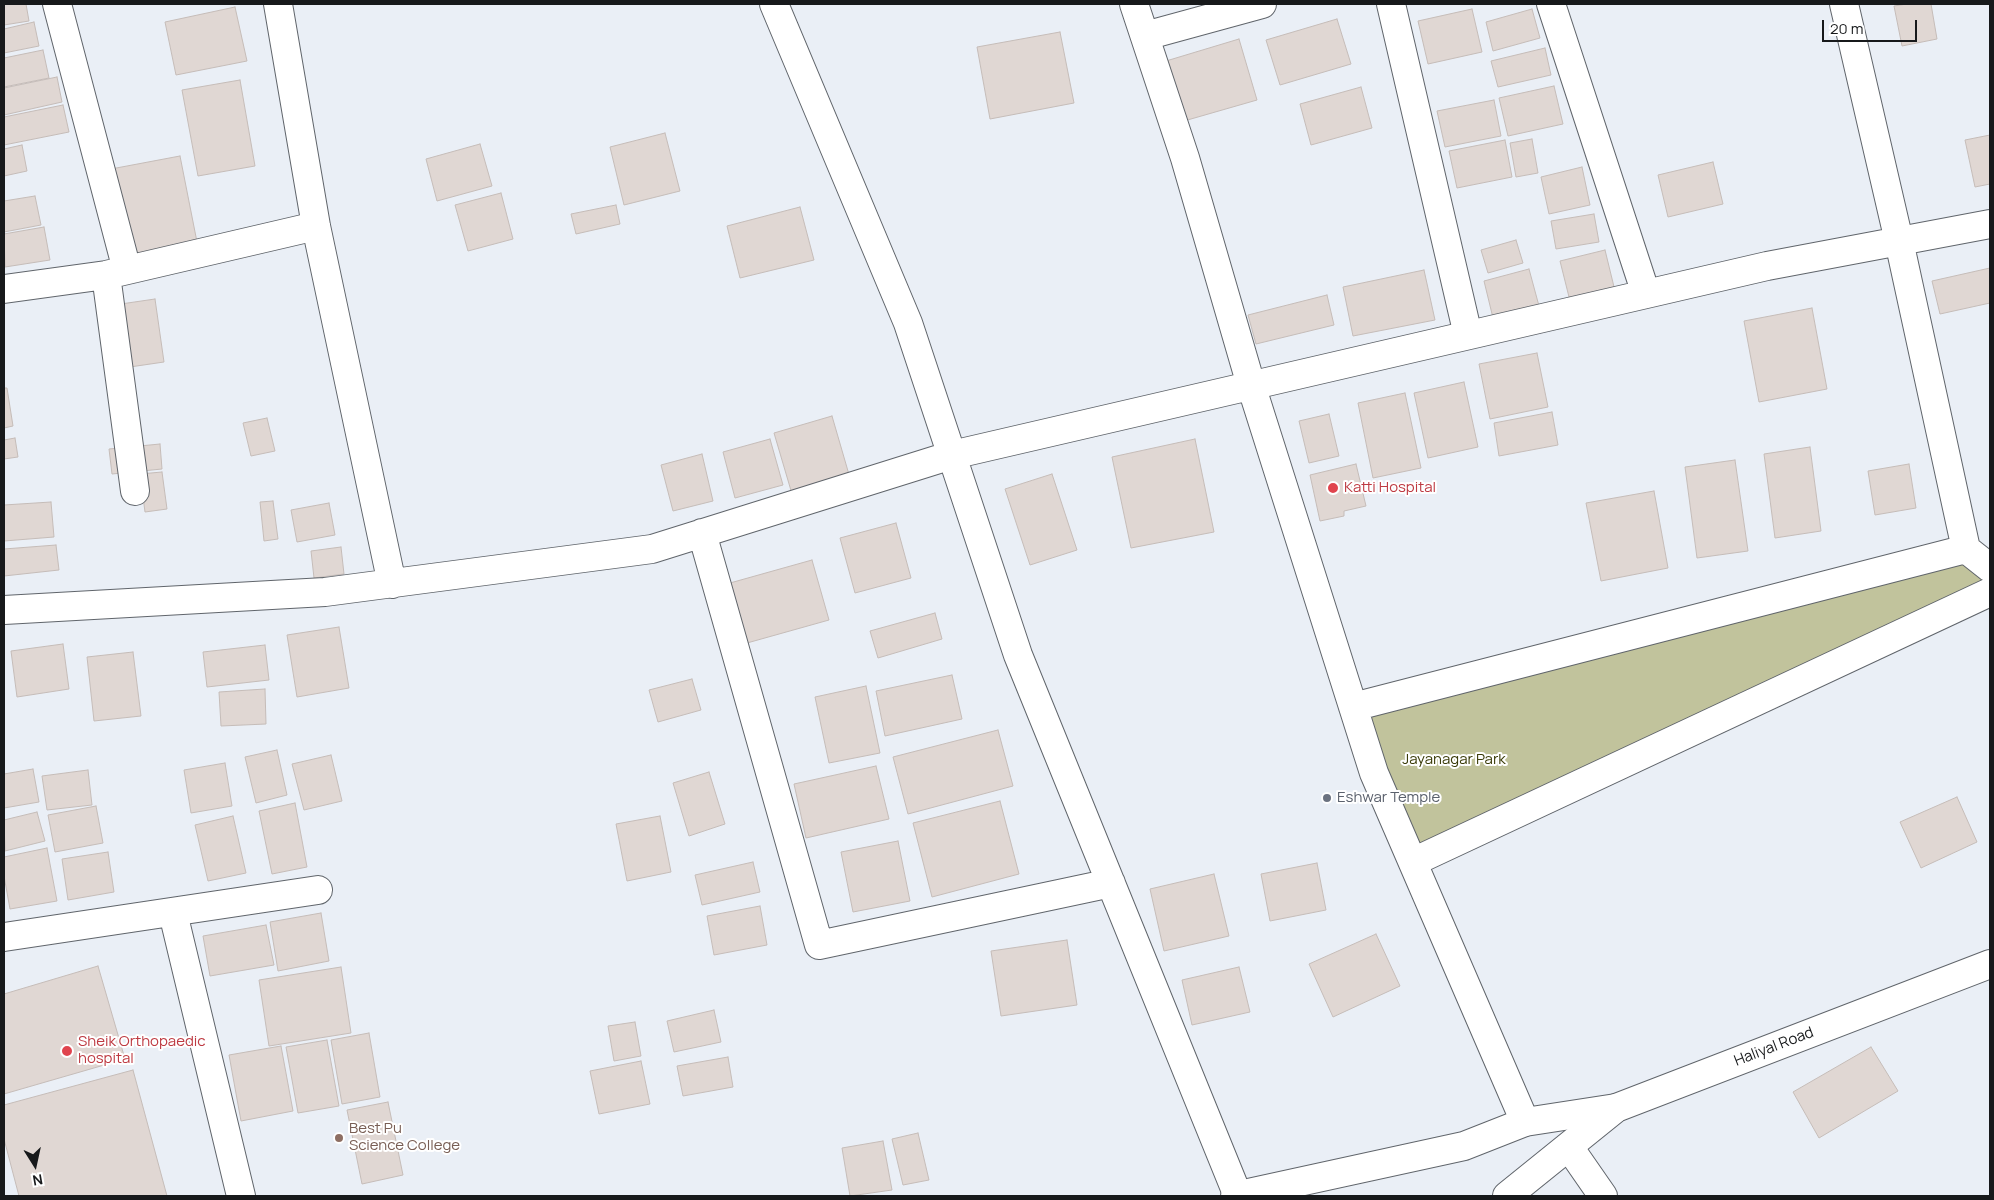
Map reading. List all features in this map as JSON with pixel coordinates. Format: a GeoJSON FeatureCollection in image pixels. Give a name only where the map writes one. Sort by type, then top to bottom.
{"type":"FeatureCollection","features":[{"type":"Feature","properties":{"kind":"street"},"geometry":{"type":"LineString","coordinates":[[57,4],[116,272],[136,491]]}},
{"type":"Feature","properties":{"kind":"street"},"geometry":{"type":"LineString","coordinates":[[278,4],[316,226],[392,584]]}},
{"type":"Feature","properties":{"kind":"street"},"geometry":{"type":"LineString","coordinates":[[774,4],[908,323],[1018,655],[1236,1196],[1464,1146],[1525,1122],[1616,1108]]}},
{"type":"Feature","properties":{"kind":"street"},"geometry":{"type":"LineString","coordinates":[[1134,4],[1186,158],[1251,385],[1374,773],[1525,1122]]}},
{"type":"Feature","properties":{"kind":"street"},"geometry":{"type":"LineString","coordinates":[[1145,36],[1262,4]]}},
{"type":"Feature","properties":{"kind":"street"},"geometry":{"type":"LineString","coordinates":[[1391,4],[1468,335]]}},
{"type":"Feature","properties":{"kind":"street"},"geometry":{"type":"LineString","coordinates":[[1551,4],[1646,294]]}},
{"type":"Feature","properties":{"kind":"street"},"geometry":{"type":"LineString","coordinates":[[1844,4],[1899,240],[1966,550],[1990,568]]}},
{"type":"Feature","properties":{"kind":"street"},"geometry":{"type":"LineString","coordinates":[[4,610],[325,592],[652,549],[952,455],[1767,266],[1990,224]]}},
{"type":"Feature","properties":{"kind":"street"},"geometry":{"type":"LineString","coordinates":[[5,285],[116,272],[316,226]]}},
{"type":"Feature","properties":{"kind":"street"},"geometry":{"type":"LineString","coordinates":[[702,533],[819,946],[1110,883]]}},
{"type":"Feature","properties":{"kind":"street"},"geometry":{"type":"LineString","coordinates":[[1353,707],[1966,550]]}},
{"type":"Feature","properties":{"kind":"street"},"geometry":{"type":"LineString","coordinates":[[1413,862],[1990,592]]}},
{"type":"Feature","properties":{"kind":"street"},"geometry":{"type":"LineString","coordinates":[[4,937],[318,890]]}},
{"type":"Feature","properties":{"kind":"street"},"geometry":{"type":"LineString","coordinates":[[173,913],[241,1196]]}},
{"type":"Feature","properties":{"kind":"street","name":"Haliyal Road"},"geometry":{"type":"LineString","coordinates":[[1508,1196],[1616,1108],[1990,964]]}},
{"type":"Feature","properties":{"kind":"street"},"geometry":{"type":"LineString","coordinates":[[1568,1147],[1603,1196]]}},
{"type":"Feature","properties":{"kind":"green space","name":"Jayanagar Park"},"geometry":{"type":"Polygon","coordinates":[[[1962,559],[1990,583],[1416,851],[1365,715],[1962,559]]]}},
{"type":"Feature","properties":{"kind":"building"},"geometry":{"type":"Polygon","coordinates":[[[4,4],[26,4],[29,21],[4,25],[4,4]]]}},
{"type":"Feature","properties":{"kind":"building"},"geometry":{"type":"Polygon","coordinates":[[[1931,4],[1937,39],[1902,46],[1894,6],[1931,4]]]}},
{"type":"Feature","properties":{"kind":"building"},"geometry":{"type":"Polygon","coordinates":[[[235,7],[247,61],[176,75],[165,22],[235,7]]]}},
{"type":"Feature","properties":{"kind":"building"},"geometry":{"type":"Polygon","coordinates":[[[1472,9],[1482,52],[1428,64],[1418,21],[1472,9]]]}},
{"type":"Feature","properties":{"kind":"building"},"geometry":{"type":"Polygon","coordinates":[[[1532,9],[1540,38],[1493,51],[1486,22],[1532,9]]]}},
{"type":"Feature","properties":{"kind":"building"},"geometry":{"type":"Polygon","coordinates":[[[1337,19],[1351,64],[1280,85],[1266,40],[1337,19]]]}},
{"type":"Feature","properties":{"kind":"building"},"geometry":{"type":"Polygon","coordinates":[[[34,22],[39,46],[4,53],[4,29],[34,22]]]}},
{"type":"Feature","properties":{"kind":"building"},"geometry":{"type":"Polygon","coordinates":[[[1060,32],[1074,103],[990,119],[977,47],[1060,32]]]}},
{"type":"Feature","properties":{"kind":"building"},"geometry":{"type":"Polygon","coordinates":[[[1239,39],[1257,100],[1184,121],[1166,61],[1239,39]]]}},
{"type":"Feature","properties":{"kind":"building"},"geometry":{"type":"Polygon","coordinates":[[[1545,48],[1551,75],[1498,87],[1491,61],[1545,48]]]}},
{"type":"Feature","properties":{"kind":"building"},"geometry":{"type":"Polygon","coordinates":[[[43,50],[49,78],[4,87],[4,58],[43,50]]]}},
{"type":"Feature","properties":{"kind":"building"},"geometry":{"type":"Polygon","coordinates":[[[57,77],[62,102],[4,115],[4,88],[57,77]]]}},
{"type":"Feature","properties":{"kind":"building"},"geometry":{"type":"Polygon","coordinates":[[[240,80],[255,166],[198,176],[182,90],[240,80]]]}},
{"type":"Feature","properties":{"kind":"building"},"geometry":{"type":"Polygon","coordinates":[[[1554,86],[1563,124],[1508,136],[1499,98],[1554,86]]]}},
{"type":"Feature","properties":{"kind":"building"},"geometry":{"type":"Polygon","coordinates":[[[1361,87],[1372,128],[1311,145],[1300,104],[1361,87]]]}},
{"type":"Feature","properties":{"kind":"building"},"geometry":{"type":"Polygon","coordinates":[[[1494,100],[1501,136],[1445,147],[1437,111],[1494,100]]]}},
{"type":"Feature","properties":{"kind":"building"},"geometry":{"type":"Polygon","coordinates":[[[63,105],[69,132],[4,145],[4,117],[63,105]]]}},
{"type":"Feature","properties":{"kind":"building"},"geometry":{"type":"Polygon","coordinates":[[[665,133],[680,191],[624,205],[610,147],[665,133]]]}},
{"type":"Feature","properties":{"kind":"building"},"geometry":{"type":"Polygon","coordinates":[[[1990,135],[1990,184],[1975,187],[1965,140],[1990,135]]]}},
{"type":"Feature","properties":{"kind":"building"},"geometry":{"type":"Polygon","coordinates":[[[1532,139],[1538,173],[1516,177],[1510,143],[1532,139]]]}},
{"type":"Feature","properties":{"kind":"building"},"geometry":{"type":"Polygon","coordinates":[[[1505,140],[1512,177],[1457,188],[1449,151],[1505,140]]]}},
{"type":"Feature","properties":{"kind":"building"},"geometry":{"type":"Polygon","coordinates":[[[480,144],[492,186],[437,201],[426,159],[480,144]]]}},
{"type":"Feature","properties":{"kind":"building"},"geometry":{"type":"Polygon","coordinates":[[[22,145],[27,171],[4,176],[4,149],[22,145]]]}},
{"type":"Feature","properties":{"kind":"building"},"geometry":{"type":"Polygon","coordinates":[[[180,156],[197,242],[128,255],[111,169],[180,156]]]}},
{"type":"Feature","properties":{"kind":"building"},"geometry":{"type":"Polygon","coordinates":[[[1713,162],[1723,204],[1668,217],[1658,175],[1713,162]]]}},
{"type":"Feature","properties":{"kind":"building"},"geometry":{"type":"Polygon","coordinates":[[[1582,167],[1590,205],[1549,214],[1541,177],[1582,167]]]}},
{"type":"Feature","properties":{"kind":"building"},"geometry":{"type":"Polygon","coordinates":[[[501,193],[513,239],[468,251],[455,205],[501,193]]]}},
{"type":"Feature","properties":{"kind":"building"},"geometry":{"type":"Polygon","coordinates":[[[35,196],[41,225],[4,232],[4,201],[35,196]]]}},
{"type":"Feature","properties":{"kind":"building"},"geometry":{"type":"Polygon","coordinates":[[[616,205],[620,224],[576,234],[571,214],[616,205]]]}},
{"type":"Feature","properties":{"kind":"building"},"geometry":{"type":"Polygon","coordinates":[[[800,207],[814,260],[740,278],[727,226],[800,207]]]}},
{"type":"Feature","properties":{"kind":"building"},"geometry":{"type":"Polygon","coordinates":[[[1594,214],[1599,242],[1556,249],[1551,221],[1594,214]]]}},
{"type":"Feature","properties":{"kind":"building"},"geometry":{"type":"Polygon","coordinates":[[[44,227],[50,260],[5,267],[4,234],[44,227]]]}},
{"type":"Feature","properties":{"kind":"building"},"geometry":{"type":"Polygon","coordinates":[[[1516,240],[1523,263],[1488,273],[1481,250],[1516,240]]]}},
{"type":"Feature","properties":{"kind":"building"},"geometry":{"type":"Polygon","coordinates":[[[1605,250],[1616,295],[1571,305],[1560,261],[1605,250]]]}},
{"type":"Feature","properties":{"kind":"building"},"geometry":{"type":"Polygon","coordinates":[[[1990,268],[1990,303],[1940,314],[1932,281],[1990,268]]]}},
{"type":"Feature","properties":{"kind":"building"},"geometry":{"type":"Polygon","coordinates":[[[1529,269],[1539,306],[1493,318],[1484,281],[1529,269]]]}},
{"type":"Feature","properties":{"kind":"building"},"geometry":{"type":"Polygon","coordinates":[[[1424,270],[1435,320],[1353,336],[1343,287],[1424,270]]]}},
{"type":"Feature","properties":{"kind":"building"},"geometry":{"type":"Polygon","coordinates":[[[1327,295],[1334,325],[1256,344],[1248,315],[1327,295]]]}},
{"type":"Feature","properties":{"kind":"building"},"geometry":{"type":"Polygon","coordinates":[[[155,299],[164,362],[123,368],[114,305],[155,299]]]}},
{"type":"Feature","properties":{"kind":"building"},"geometry":{"type":"Polygon","coordinates":[[[1812,308],[1827,389],[1759,402],[1744,321],[1812,308]]]}},
{"type":"Feature","properties":{"kind":"building"},"geometry":{"type":"Polygon","coordinates":[[[1537,353],[1548,407],[1490,419],[1479,364],[1537,353]]]}},
{"type":"Feature","properties":{"kind":"building"},"geometry":{"type":"Polygon","coordinates":[[[1464,382],[1478,447],[1428,458],[1414,393],[1464,382]]]}},
{"type":"Feature","properties":{"kind":"building"},"geometry":{"type":"Polygon","coordinates":[[[4,388],[7,388],[13,426],[4,428],[4,388]]]}},
{"type":"Feature","properties":{"kind":"building"},"geometry":{"type":"Polygon","coordinates":[[[1405,393],[1421,468],[1373,478],[1358,403],[1405,393]]]}},
{"type":"Feature","properties":{"kind":"building"},"geometry":{"type":"Polygon","coordinates":[[[1552,412],[1558,445],[1499,456],[1494,423],[1552,412]]]}},
{"type":"Feature","properties":{"kind":"building"},"geometry":{"type":"Polygon","coordinates":[[[1329,414],[1339,456],[1309,463],[1299,421],[1329,414]]]}},
{"type":"Feature","properties":{"kind":"building"},"geometry":{"type":"Polygon","coordinates":[[[832,416],[850,478],[792,494],[774,433],[832,416]]]}},
{"type":"Feature","properties":{"kind":"building"},"geometry":{"type":"Polygon","coordinates":[[[267,418],[275,451],[251,456],[243,423],[267,418]]]}},
{"type":"Feature","properties":{"kind":"building"},"geometry":{"type":"Polygon","coordinates":[[[15,438],[18,457],[4,459],[4,440],[15,438]]]}},
{"type":"Feature","properties":{"kind":"building"},"geometry":{"type":"Polygon","coordinates":[[[770,439],[783,485],[735,498],[723,452],[770,439]]]}},
{"type":"Feature","properties":{"kind":"building"},"geometry":{"type":"Polygon","coordinates":[[[1195,439],[1214,532],[1131,548],[1112,457],[1195,439]]]}},
{"type":"Feature","properties":{"kind":"building"},"geometry":{"type":"Polygon","coordinates":[[[160,444],[162,469],[112,474],[109,449],[160,444]]]}},
{"type":"Feature","properties":{"kind":"building"},"geometry":{"type":"Polygon","coordinates":[[[1810,447],[1821,531],[1775,538],[1764,454],[1810,447]]]}},
{"type":"Feature","properties":{"kind":"building"},"geometry":{"type":"Polygon","coordinates":[[[702,454],[713,501],[673,511],[661,465],[702,454]]]}},
{"type":"Feature","properties":{"kind":"building"},"geometry":{"type":"Polygon","coordinates":[[[1735,460],[1748,551],[1697,558],[1685,467],[1735,460]]]}},
{"type":"Feature","properties":{"kind":"building"},"geometry":{"type":"Polygon","coordinates":[[[1356,464],[1366,506],[1344,511],[1344,516],[1320,521],[1310,475],[1356,464]]]}},
{"type":"Feature","properties":{"kind":"building"},"geometry":{"type":"Polygon","coordinates":[[[1909,464],[1916,508],[1875,515],[1868,471],[1909,464]]]}},
{"type":"Feature","properties":{"kind":"building"},"geometry":{"type":"Polygon","coordinates":[[[162,472],[167,509],[145,512],[140,474],[162,472]]]}},
{"type":"Feature","properties":{"kind":"building"},"geometry":{"type":"Polygon","coordinates":[[[1052,474],[1077,550],[1030,565],[1005,489],[1052,474]]]}},
{"type":"Feature","properties":{"kind":"building"},"geometry":{"type":"Polygon","coordinates":[[[1654,491],[1668,568],[1601,581],[1586,503],[1654,491]]]}},
{"type":"Feature","properties":{"kind":"building"},"geometry":{"type":"Polygon","coordinates":[[[273,501],[278,539],[264,541],[260,502],[273,501]]]}},
{"type":"Feature","properties":{"kind":"building"},"geometry":{"type":"Polygon","coordinates":[[[51,502],[54,537],[4,541],[4,505],[51,502]]]}},
{"type":"Feature","properties":{"kind":"building"},"geometry":{"type":"Polygon","coordinates":[[[329,503],[335,535],[297,542],[291,510],[329,503]]]}},
{"type":"Feature","properties":{"kind":"building"},"geometry":{"type":"Polygon","coordinates":[[[896,523],[911,578],[855,593],[840,538],[896,523]]]}},
{"type":"Feature","properties":{"kind":"building"},"geometry":{"type":"Polygon","coordinates":[[[56,545],[59,570],[4,576],[4,549],[56,545]]]}},
{"type":"Feature","properties":{"kind":"building"},"geometry":{"type":"Polygon","coordinates":[[[341,547],[344,574],[314,578],[311,551],[341,547]]]}},
{"type":"Feature","properties":{"kind":"building"},"geometry":{"type":"Polygon","coordinates":[[[812,560],[829,620],[747,643],[730,583],[812,560]]]}},
{"type":"Feature","properties":{"kind":"building"},"geometry":{"type":"Polygon","coordinates":[[[935,613],[942,639],[878,658],[870,631],[935,613]]]}},
{"type":"Feature","properties":{"kind":"building"},"geometry":{"type":"Polygon","coordinates":[[[339,627],[349,688],[297,697],[287,635],[339,627]]]}},
{"type":"Feature","properties":{"kind":"building"},"geometry":{"type":"Polygon","coordinates":[[[63,644],[69,689],[17,697],[11,651],[63,644]]]}},
{"type":"Feature","properties":{"kind":"building"},"geometry":{"type":"Polygon","coordinates":[[[265,645],[269,680],[207,687],[203,652],[265,645]]]}},
{"type":"Feature","properties":{"kind":"building"},"geometry":{"type":"Polygon","coordinates":[[[133,652],[141,716],[94,721],[87,657],[133,652]]]}},
{"type":"Feature","properties":{"kind":"building"},"geometry":{"type":"Polygon","coordinates":[[[952,675],[962,719],[885,736],[876,691],[952,675]]]}},
{"type":"Feature","properties":{"kind":"building"},"geometry":{"type":"Polygon","coordinates":[[[692,679],[701,710],[658,722],[649,690],[692,679]]]}},
{"type":"Feature","properties":{"kind":"building"},"geometry":{"type":"Polygon","coordinates":[[[866,686],[880,753],[829,763],[815,697],[866,686]]]}},
{"type":"Feature","properties":{"kind":"building"},"geometry":{"type":"Polygon","coordinates":[[[265,689],[266,724],[221,726],[219,692],[265,689]]]}},
{"type":"Feature","properties":{"kind":"building"},"geometry":{"type":"Polygon","coordinates":[[[998,730],[1013,786],[908,814],[893,757],[998,730]]]}},
{"type":"Feature","properties":{"kind":"building"},"geometry":{"type":"Polygon","coordinates":[[[277,750],[287,795],[256,803],[245,757],[277,750]]]}},
{"type":"Feature","properties":{"kind":"building"},"geometry":{"type":"Polygon","coordinates":[[[331,755],[342,801],[304,810],[292,764],[331,755]]]}},
{"type":"Feature","properties":{"kind":"building"},"geometry":{"type":"Polygon","coordinates":[[[225,763],[232,806],[191,813],[184,770],[225,763]]]}},
{"type":"Feature","properties":{"kind":"building"},"geometry":{"type":"Polygon","coordinates":[[[876,766],[889,819],[806,838],[794,784],[876,766]]]}},
{"type":"Feature","properties":{"kind":"building"},"geometry":{"type":"Polygon","coordinates":[[[33,769],[39,802],[4,808],[4,774],[33,769]]]}},
{"type":"Feature","properties":{"kind":"building"},"geometry":{"type":"Polygon","coordinates":[[[88,770],[92,805],[47,810],[42,776],[88,770]]]}},
{"type":"Feature","properties":{"kind":"building"},"geometry":{"type":"Polygon","coordinates":[[[709,772],[725,824],[689,836],[673,783],[709,772]]]}},
{"type":"Feature","properties":{"kind":"building"},"geometry":{"type":"Polygon","coordinates":[[[1957,797],[1977,842],[1921,868],[1900,822],[1957,797]]]}},
{"type":"Feature","properties":{"kind":"building"},"geometry":{"type":"Polygon","coordinates":[[[1000,801],[1019,874],[932,897],[913,823],[1000,801]]]}},
{"type":"Feature","properties":{"kind":"building"},"geometry":{"type":"Polygon","coordinates":[[[295,803],[307,867],[272,874],[259,811],[295,803]]]}},
{"type":"Feature","properties":{"kind":"building"},"geometry":{"type":"Polygon","coordinates":[[[96,806],[103,843],[55,852],[48,815],[96,806]]]}},
{"type":"Feature","properties":{"kind":"building"},"geometry":{"type":"Polygon","coordinates":[[[37,812],[45,841],[5,851],[4,820],[37,812]]]}},
{"type":"Feature","properties":{"kind":"building"},"geometry":{"type":"Polygon","coordinates":[[[233,816],[246,873],[208,881],[195,825],[233,816]]]}},
{"type":"Feature","properties":{"kind":"building"},"geometry":{"type":"Polygon","coordinates":[[[660,816],[671,872],[627,881],[616,824],[660,816]]]}},
{"type":"Feature","properties":{"kind":"building"},"geometry":{"type":"Polygon","coordinates":[[[898,841],[910,901],[853,912],[841,852],[898,841]]]}},
{"type":"Feature","properties":{"kind":"building"},"geometry":{"type":"Polygon","coordinates":[[[47,848],[57,901],[10,909],[4,876],[4,857],[47,848]]]}},
{"type":"Feature","properties":{"kind":"building"},"geometry":{"type":"Polygon","coordinates":[[[108,852],[114,892],[68,900],[62,859],[108,852]]]}},
{"type":"Feature","properties":{"kind":"building"},"geometry":{"type":"Polygon","coordinates":[[[753,862],[760,892],[702,905],[695,875],[753,862]]]}},
{"type":"Feature","properties":{"kind":"building"},"geometry":{"type":"Polygon","coordinates":[[[1317,863],[1326,910],[1270,921],[1261,874],[1317,863]]]}},
{"type":"Feature","properties":{"kind":"building"},"geometry":{"type":"Polygon","coordinates":[[[1214,874],[1229,936],[1164,951],[1150,889],[1214,874]]]}},
{"type":"Feature","properties":{"kind":"building"},"geometry":{"type":"Polygon","coordinates":[[[760,906],[767,945],[714,955],[707,916],[760,906]]]}},
{"type":"Feature","properties":{"kind":"building"},"geometry":{"type":"Polygon","coordinates":[[[321,913],[329,961],[278,971],[270,922],[321,913]]]}},
{"type":"Feature","properties":{"kind":"building"},"geometry":{"type":"Polygon","coordinates":[[[266,925],[274,965],[210,976],[203,936],[266,925]]]}},
{"type":"Feature","properties":{"kind":"building"},"geometry":{"type":"Polygon","coordinates":[[[1376,934],[1400,986],[1333,1017],[1309,964],[1376,934]]]}},
{"type":"Feature","properties":{"kind":"building"},"geometry":{"type":"Polygon","coordinates":[[[1067,940],[1077,1005],[1001,1016],[991,951],[1067,940]]]}},
{"type":"Feature","properties":{"kind":"building"},"geometry":{"type":"Polygon","coordinates":[[[98,966],[125,1059],[4,1094],[4,994],[98,966]]]}},
{"type":"Feature","properties":{"kind":"building"},"geometry":{"type":"Polygon","coordinates":[[[341,967],[351,1033],[269,1046],[259,980],[341,967]]]}},
{"type":"Feature","properties":{"kind":"building"},"geometry":{"type":"Polygon","coordinates":[[[1239,967],[1250,1012],[1192,1025],[1182,980],[1239,967]]]}},
{"type":"Feature","properties":{"kind":"building"},"geometry":{"type":"Polygon","coordinates":[[[714,1010],[721,1042],[674,1052],[667,1021],[714,1010]]]}},
{"type":"Feature","properties":{"kind":"building"},"geometry":{"type":"Polygon","coordinates":[[[635,1022],[641,1056],[614,1061],[608,1026],[635,1022]]]}},
{"type":"Feature","properties":{"kind":"building"},"geometry":{"type":"Polygon","coordinates":[[[369,1033],[380,1097],[342,1104],[331,1040],[369,1033]]]}},
{"type":"Feature","properties":{"kind":"building"},"geometry":{"type":"Polygon","coordinates":[[[327,1040],[339,1106],[298,1113],[286,1047],[327,1040]]]}},
{"type":"Feature","properties":{"kind":"building"},"geometry":{"type":"Polygon","coordinates":[[[281,1046],[293,1111],[241,1121],[229,1055],[281,1046]]]}},
{"type":"Feature","properties":{"kind":"building"},"geometry":{"type":"Polygon","coordinates":[[[1871,1047],[1898,1091],[1819,1138],[1793,1092],[1871,1047]]]}},
{"type":"Feature","properties":{"kind":"building"},"geometry":{"type":"Polygon","coordinates":[[[728,1057],[733,1087],[683,1096],[677,1066],[728,1057]]]}},
{"type":"Feature","properties":{"kind":"building"},"geometry":{"type":"Polygon","coordinates":[[[641,1061],[650,1104],[599,1114],[590,1071],[641,1061]]]}},
{"type":"Feature","properties":{"kind":"building"},"geometry":{"type":"Polygon","coordinates":[[[133,1070],[167,1196],[19,1196],[4,1139],[4,1105],[133,1070]]]}},
{"type":"Feature","properties":{"kind":"building"},"geometry":{"type":"Polygon","coordinates":[[[388,1102],[403,1175],[362,1184],[347,1110],[388,1102]]]}},
{"type":"Feature","properties":{"kind":"building"},"geometry":{"type":"Polygon","coordinates":[[[918,1133],[929,1180],[903,1185],[892,1139],[918,1133]]]}},
{"type":"Feature","properties":{"kind":"building"},"geometry":{"type":"Polygon","coordinates":[[[883,1141],[892,1190],[850,1196],[842,1148],[883,1141]]]}},
{"type":"Feature","properties":{"kind":"place","name":"Katti Hospital"},"geometry":{"type":"Point","coordinates":[1333,488]}},
{"type":"Feature","properties":{"kind":"place","name":"Eshwar Temple"},"geometry":{"type":"Point","coordinates":[1327,798]}},
{"type":"Feature","properties":{"kind":"place","name":"Sheik Orthopaedic hospital"},"geometry":{"type":"Point","coordinates":[67,1051]}},
{"type":"Feature","properties":{"kind":"place","name":"Best Pu Science College"},"geometry":{"type":"Point","coordinates":[339,1138]}}]}
